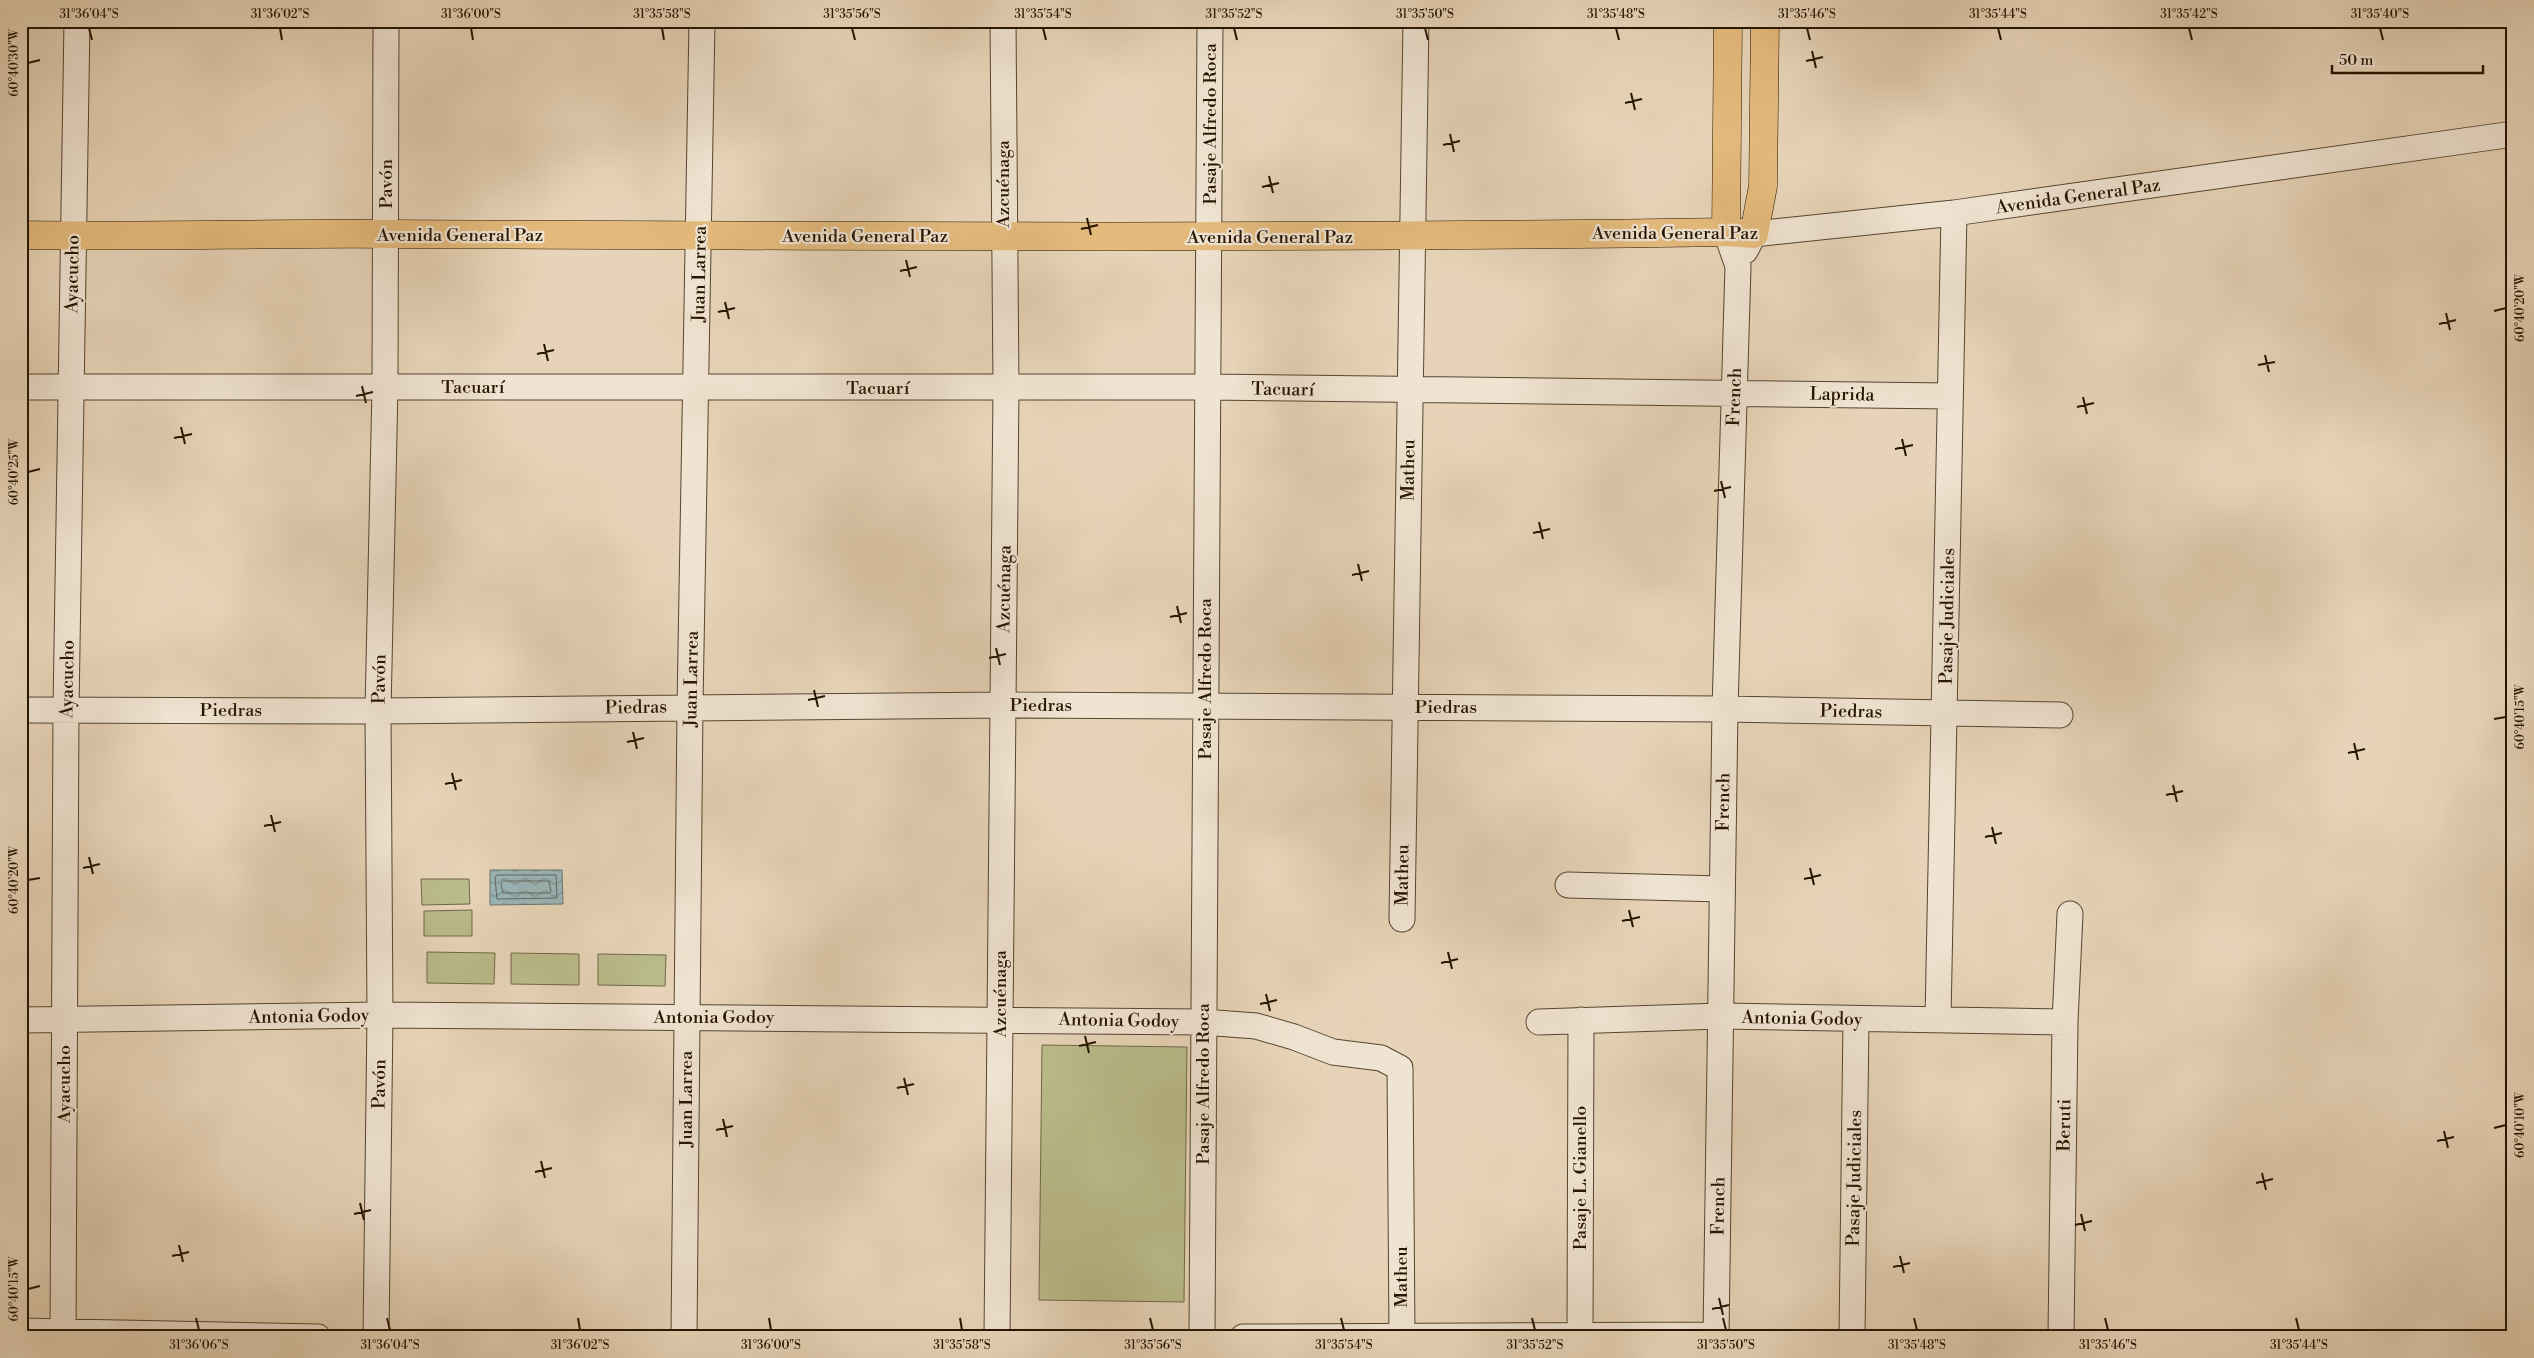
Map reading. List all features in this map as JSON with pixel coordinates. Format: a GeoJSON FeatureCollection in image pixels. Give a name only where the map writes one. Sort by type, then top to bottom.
{"type":"FeatureCollection","features":[{"type":"Feature","properties":{"kind":"main road","name":"French"},"geometry":{"type":"LineString","coordinates":[[1726,232],[1728,21]]}},
{"type":"Feature","properties":{"kind":"main road","name":"French"},"geometry":{"type":"LineString","coordinates":[[1754,234],[1763,186],[1765,21]]}},
{"type":"Feature","properties":{"kind":"main road","name":"Avenida General Paz"},"geometry":{"type":"LineString","coordinates":[[21,235],[386,234],[699,237],[1003,235],[1413,237],[1726,232],[1754,234]]}},
{"type":"Feature","properties":{"kind":"street","name":"Ayacucho"},"geometry":{"type":"LineString","coordinates":[[62,1334],[66,710],[72,236],[77,21]]}},
{"type":"Feature","properties":{"kind":"street","name":"Pavón"},"geometry":{"type":"LineString","coordinates":[[376,1337],[380,1015],[378,711],[385,387],[386,21]]}},
{"type":"Feature","properties":{"kind":"street","name":"Juan Larrea"},"geometry":{"type":"LineString","coordinates":[[684,1337],[690,706],[702,21]]}},
{"type":"Feature","properties":{"kind":"street","name":"Azcuénaga"},"geometry":{"type":"LineString","coordinates":[[996,1337],[1006,388],[1003,235],[1003,21]]}},
{"type":"Feature","properties":{"kind":"street","name":"Pasaje Alfredo Roca"},"geometry":{"type":"LineString","coordinates":[[1202,1337],[1202,1022],[1210,237],[1210,21]]}},
{"type":"Feature","properties":{"kind":"street","name":"Matheu"},"geometry":{"type":"LineString","coordinates":[[1402,919],[1416,21]]}},
{"type":"Feature","properties":{"kind":"street","name":"Avenida General Paz"},"geometry":{"type":"LineString","coordinates":[[1754,234],[1954,213],[2513,134]]}},
{"type":"Feature","properties":{"kind":"street","name":"Pasaje Judiciales"},"geometry":{"type":"LineString","coordinates":[[1938,1019],[1946,712],[1954,213]]}},
{"type":"Feature","properties":{"kind":"street","name":"French"},"geometry":{"type":"LineString","coordinates":[[1716,1336],[1725,709],[1738,266],[1726,232]]}},
{"type":"Feature","properties":{"kind":"street","name":"French"},"geometry":{"type":"LineString","coordinates":[[1738,266],[1754,234]]}},
{"type":"Feature","properties":{"kind":"street","name":"Tacuarí"},"geometry":{"type":"LineString","coordinates":[[21,387],[1207,388],[1734,393]]}},
{"type":"Feature","properties":{"kind":"street","name":"Laprida"},"geometry":{"type":"LineString","coordinates":[[1734,393],[1950,396]]}},
{"type":"Feature","properties":{"kind":"street","name":"Piedras"},"geometry":{"type":"LineString","coordinates":[[21,710],[378,711],[690,706],[1204,705],[1725,709],[2060,715]]}},
{"type":"Feature","properties":{"kind":"street"},"geometry":{"type":"LineString","coordinates":[[1568,886],[1722,889]]}},
{"type":"Feature","properties":{"kind":"street","name":"Beruti"},"geometry":{"type":"LineString","coordinates":[[2060,1337],[2065,1022],[2070,914]]}},
{"type":"Feature","properties":{"kind":"street","name":"Antonia Godoy"},"geometry":{"type":"LineString","coordinates":[[21,1020],[64,1021],[380,1015],[1000,1018],[1202,1022],[1256,1026],[1294,1037],[1333,1052],[1381,1058],[1400,1068]]}},
{"type":"Feature","properties":{"kind":"street","name":"Antonia Godoy"},"geometry":{"type":"LineString","coordinates":[[1539,1022],[1720,1016],[1856,1020],[1938,1019],[2065,1022]]}},
{"type":"Feature","properties":{"kind":"street","name":"Pasaje L. Gianello"},"geometry":{"type":"LineString","coordinates":[[1580,1336],[1581,1020]]}},
{"type":"Feature","properties":{"kind":"street","name":"Pasaje Judiciales"},"geometry":{"type":"LineString","coordinates":[[1852,1337],[1856,1020]]}},
{"type":"Feature","properties":{"kind":"street","name":"Matheu"},"geometry":{"type":"LineString","coordinates":[[1400,1068],[1402,1336]]}},
{"type":"Feature","properties":{"kind":"street"},"geometry":{"type":"LineString","coordinates":[[21,1331],[62,1334],[318,1337]]}},
{"type":"Feature","properties":{"kind":"street"},"geometry":{"type":"LineString","coordinates":[[1243,1337],[1716,1336]]}},
{"type":"Feature","properties":{"kind":"green space"},"geometry":{"type":"Polygon","coordinates":[[[421,879],[469,879],[470,904],[422,905],[421,879]]]}},
{"type":"Feature","properties":{"kind":"green space"},"geometry":{"type":"Polygon","coordinates":[[[472,910],[472,936],[424,936],[424,911],[472,910]]]}},
{"type":"Feature","properties":{"kind":"green space"},"geometry":{"type":"Polygon","coordinates":[[[427,952],[495,953],[494,984],[427,983],[427,952]]]}},
{"type":"Feature","properties":{"kind":"green space"},"geometry":{"type":"Polygon","coordinates":[[[511,953],[579,954],[579,985],[511,984],[511,953]]]}},
{"type":"Feature","properties":{"kind":"green space"},"geometry":{"type":"Polygon","coordinates":[[[598,954],[666,955],[665,986],[598,985],[598,954]]]}},
{"type":"Feature","properties":{"kind":"green space"},"geometry":{"type":"Polygon","coordinates":[[[1042,1045],[1187,1047],[1184,1302],[1039,1300],[1042,1045]]]}},
{"type":"Feature","properties":{"kind":"water"},"geometry":{"type":"Polygon","coordinates":[[[490,870],[562,870],[563,904],[490,905],[490,870]]]}}]}
